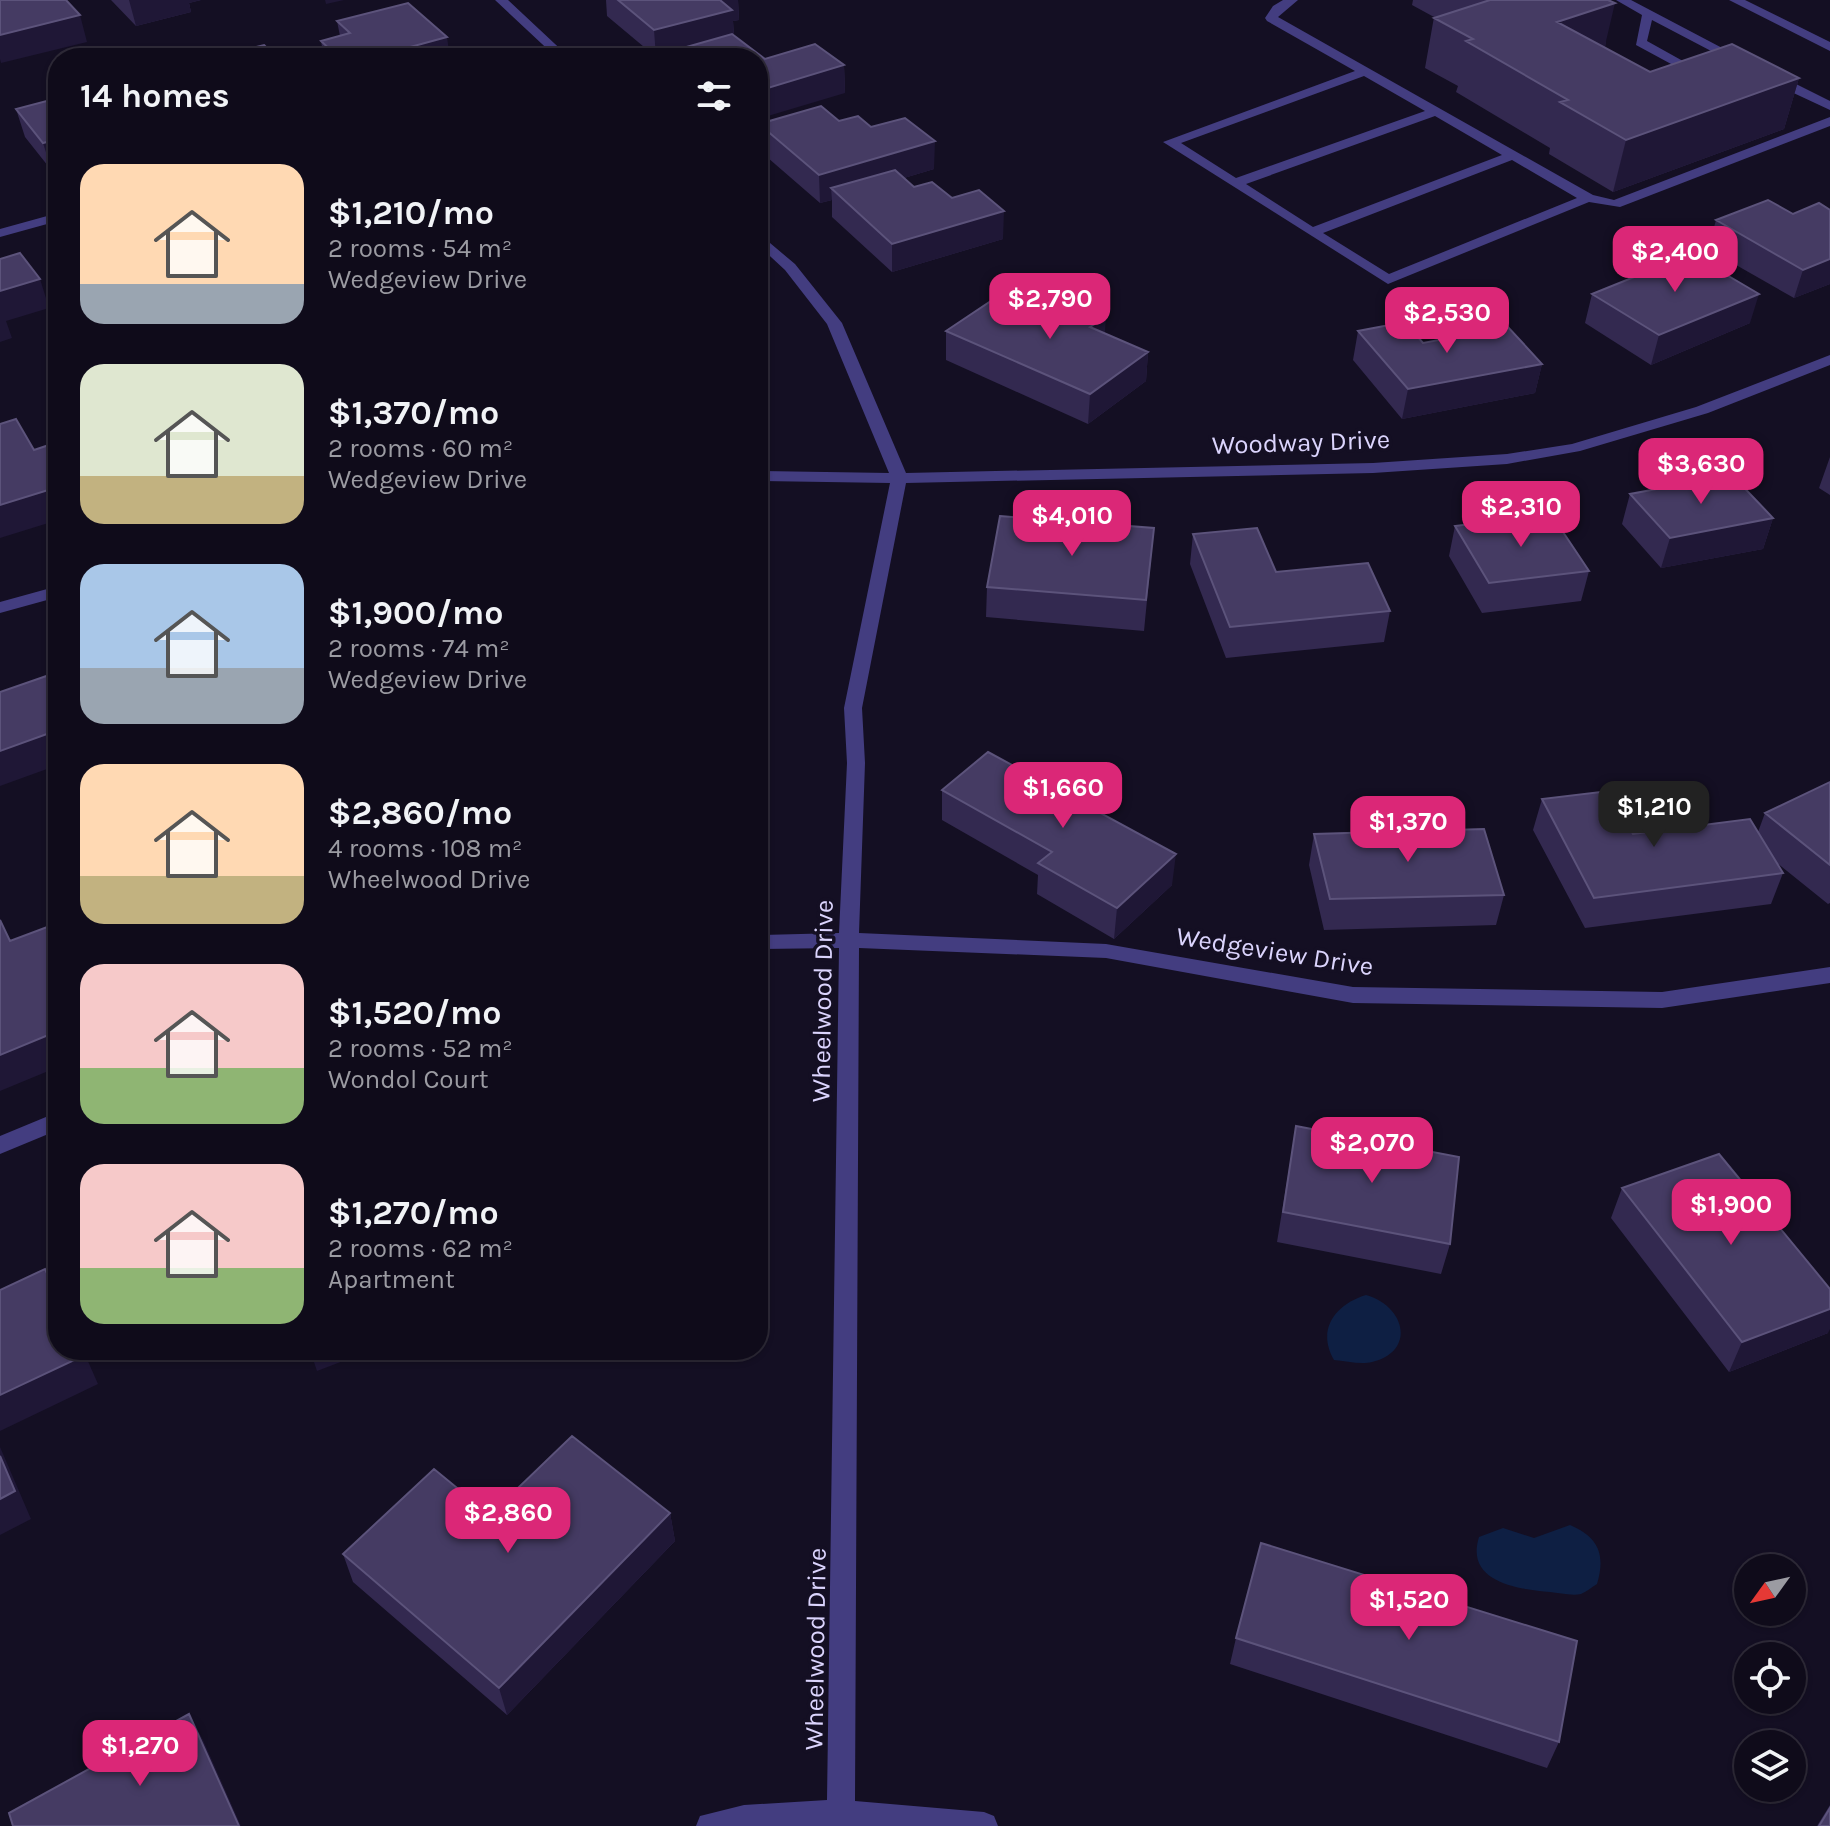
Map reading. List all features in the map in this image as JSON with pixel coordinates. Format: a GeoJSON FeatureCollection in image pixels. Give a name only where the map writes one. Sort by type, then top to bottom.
{"type":"FeatureCollection","features":[{"type":"Feature","properties":{"kind":"street"},"geometry":{"type":"LineString","coordinates":[[501,0],[553,48]]}},
{"type":"Feature","properties":{"kind":"street"},"geometry":{"type":"LineString","coordinates":[[1292,0],[1277,9],[1271,18],[1588,198],[1615,204],[1830,121]]}},
{"type":"Feature","properties":{"kind":"street"},"geometry":{"type":"LineString","coordinates":[[1622,0],[1830,106]]}},
{"type":"Feature","properties":{"kind":"street"},"geometry":{"type":"LineString","coordinates":[[1735,0],[1830,47]]}},
{"type":"Feature","properties":{"kind":"street"},"geometry":{"type":"LineString","coordinates":[[1648,14],[1640,42],[1703,75],[1718,77]]}},
{"type":"Feature","properties":{"kind":"street"},"geometry":{"type":"LineString","coordinates":[[1367,71],[1170,142],[1388,280],[1588,198]]}},
{"type":"Feature","properties":{"kind":"street"},"geometry":{"type":"LineString","coordinates":[[1750,79],[1781,82]]}},
{"type":"Feature","properties":{"kind":"street"},"geometry":{"type":"LineString","coordinates":[[1235,183],[1437,111]]}},
{"type":"Feature","properties":{"kind":"street"},"geometry":{"type":"LineString","coordinates":[[1312,232],[1513,155]]}},
{"type":"Feature","properties":{"kind":"street"},"geometry":{"type":"LineString","coordinates":[[0,233],[48,220]]}},
{"type":"Feature","properties":{"kind":"street"},"geometry":{"type":"LineString","coordinates":[[768,246],[790,267],[834,323],[899,476]]}},
{"type":"Feature","properties":{"kind":"street","name":"Woodway Drive"},"geometry":{"type":"LineString","coordinates":[[768,476],[1373,468],[1507,459],[1574,448],[1688,414],[1830,360]]}},
{"type":"Feature","properties":{"kind":"street","name":"Wheelwood Drive"},"geometry":{"type":"LineString","coordinates":[[841,1812],[849,940],[856,763],[853,708],[899,476]]}},
{"type":"Feature","properties":{"kind":"street"},"geometry":{"type":"LineString","coordinates":[[0,608],[48,594]]}},
{"type":"Feature","properties":{"kind":"street","name":"Wedgeview Drive"},"geometry":{"type":"LineString","coordinates":[[768,942],[849,940],[1106,951],[1353,995],[1662,1000],[1830,975]]}},
{"type":"Feature","properties":{"kind":"street"},"geometry":{"type":"LineString","coordinates":[[0,1145],[48,1125]]}},
{"type":"Feature","properties":{"kind":"street"},"geometry":{"type":"LineString","coordinates":[[710,1826],[755,1815],[841,1812],[984,1826]]}},
{"type":"Feature","properties":{"kind":"water"},"geometry":{"type":"Polygon","coordinates":[[[1366,1295],[1390,1309],[1397,1319],[1400,1340],[1386,1357],[1372,1362],[1334,1360],[1327,1338],[1332,1319],[1346,1305],[1366,1295]]]}},
{"type":"Feature","properties":{"kind":"water"},"geometry":{"type":"Polygon","coordinates":[[[1570,1525],[1593,1541],[1600,1555],[1597,1584],[1581,1594],[1537,1591],[1509,1585],[1487,1573],[1480,1564],[1477,1552],[1479,1537],[1503,1528],[1534,1538],[1570,1525]]]}},
{"type":"Feature","properties":{"kind":"building"},"geometry":{"type":"Polygon","coordinates":[[[0,0],[66,0],[80,15],[0,35],[0,0]]]}},
{"type":"Feature","properties":{"kind":"building"},"geometry":{"type":"Polygon","coordinates":[[[618,0],[720,0],[732,10],[654,30],[618,0]]]}},
{"type":"Feature","properties":{"kind":"building"},"geometry":{"type":"Polygon","coordinates":[[[1490,0],[1608,0],[1615,3],[1557,22],[1650,72],[1732,44],[1799,78],[1626,140],[1560,102],[1568,100],[1466,41],[1473,39],[1434,18],[1490,0]]]}},
{"type":"Feature","properties":{"kind":"building"},"geometry":{"type":"Polygon","coordinates":[[[408,3],[447,37],[407,48],[328,48],[321,41],[350,33],[337,21],[408,3]]]}},
{"type":"Feature","properties":{"kind":"building"},"geometry":{"type":"Polygon","coordinates":[[[732,34],[750,48],[683,48],[732,34]]]}},
{"type":"Feature","properties":{"kind":"building"},"geometry":{"type":"Polygon","coordinates":[[[815,44],[844,65],[768,88],[768,58],[815,44]]]}},
{"type":"Feature","properties":{"kind":"building"},"geometry":{"type":"Polygon","coordinates":[[[48,101],[48,142],[43,143],[16,109],[48,101]]]}},
{"type":"Feature","properties":{"kind":"building"},"geometry":{"type":"Polygon","coordinates":[[[821,106],[839,121],[858,116],[871,127],[905,118],[935,141],[819,175],[768,132],[768,121],[821,106]]]}},
{"type":"Feature","properties":{"kind":"building"},"geometry":{"type":"Polygon","coordinates":[[[895,170],[914,187],[932,182],[952,198],[979,190],[1004,211],[892,244],[831,188],[895,170]]]}},
{"type":"Feature","properties":{"kind":"building"},"geometry":{"type":"Polygon","coordinates":[[[1768,200],[1793,214],[1819,203],[1830,210],[1830,259],[1803,270],[1716,220],[1768,200]]]}},
{"type":"Feature","properties":{"kind":"building"},"geometry":{"type":"Polygon","coordinates":[[[20,253],[40,279],[0,291],[0,259],[20,253]]]}},
{"type":"Feature","properties":{"kind":"building"},"geometry":{"type":"Polygon","coordinates":[[[1691,254],[1759,294],[1659,335],[1592,294],[1691,254]]]}},
{"type":"Feature","properties":{"kind":"building"},"geometry":{"type":"Polygon","coordinates":[[[1000,295],[1042,314],[1063,299],[1106,317],[1090,327],[1148,352],[1090,394],[946,331],[1000,295]]]}},
{"type":"Feature","properties":{"kind":"building"},"geometry":{"type":"Polygon","coordinates":[[[1405,322],[1423,343],[1508,327],[1542,364],[1408,389],[1358,331],[1405,322]]]}},
{"type":"Feature","properties":{"kind":"building"},"geometry":{"type":"Polygon","coordinates":[[[16,419],[34,450],[48,445],[48,490],[0,505],[0,424],[16,419]]]}},
{"type":"Feature","properties":{"kind":"building"},"geometry":{"type":"Polygon","coordinates":[[[1732,475],[1773,518],[1670,538],[1630,494],[1732,475]]]}},
{"type":"Feature","properties":{"kind":"building"},"geometry":{"type":"Polygon","coordinates":[[[1551,514],[1589,571],[1489,583],[1455,526],[1551,514]]]}},
{"type":"Feature","properties":{"kind":"building"},"geometry":{"type":"Polygon","coordinates":[[[1000,516],[1154,528],[1146,600],[987,587],[1000,516]]]}},
{"type":"Feature","properties":{"kind":"building"},"geometry":{"type":"Polygon","coordinates":[[[1257,528],[1276,572],[1368,563],[1390,611],[1230,627],[1193,534],[1257,528]]]}},
{"type":"Feature","properties":{"kind":"building"},"geometry":{"type":"Polygon","coordinates":[[[48,675],[48,734],[0,751],[0,692],[48,675]]]}},
{"type":"Feature","properties":{"kind":"building"},"geometry":{"type":"Polygon","coordinates":[[[988,752],[1176,854],[1117,908],[1038,863],[1052,852],[942,790],[988,752]]]}},
{"type":"Feature","properties":{"kind":"building"},"geometry":{"type":"Polygon","coordinates":[[[1830,782],[1830,865],[1765,813],[1830,782]]]}},
{"type":"Feature","properties":{"kind":"building"},"geometry":{"type":"Polygon","coordinates":[[[1609,791],[1633,834],[1750,819],[1783,873],[1594,898],[1542,799],[1609,791]]]}},
{"type":"Feature","properties":{"kind":"building"},"geometry":{"type":"Polygon","coordinates":[[[1484,829],[1504,895],[1330,899],[1314,834],[1484,829]]]}},
{"type":"Feature","properties":{"kind":"building"},"geometry":{"type":"Polygon","coordinates":[[[0,920],[10,941],[48,927],[48,1035],[0,1055],[0,920]]]}},
{"type":"Feature","properties":{"kind":"building"},"geometry":{"type":"Polygon","coordinates":[[[1296,1126],[1459,1157],[1450,1244],[1283,1212],[1296,1126]]]}},
{"type":"Feature","properties":{"kind":"building"},"geometry":{"type":"Polygon","coordinates":[[[1719,1154],[1830,1289],[1830,1309],[1742,1342],[1622,1188],[1719,1154]]]}},
{"type":"Feature","properties":{"kind":"building"},"geometry":{"type":"Polygon","coordinates":[[[45,1269],[48,1275],[48,1360],[74,1360],[0,1395],[0,1290],[45,1269]]]}},
{"type":"Feature","properties":{"kind":"building"},"geometry":{"type":"Polygon","coordinates":[[[572,1436],[670,1513],[499,1688],[343,1554],[434,1469],[490,1515],[572,1436]]]}},
{"type":"Feature","properties":{"kind":"building"},"geometry":{"type":"Polygon","coordinates":[[[0,1456],[15,1491],[0,1499],[0,1456]]]}},
{"type":"Feature","properties":{"kind":"building"},"geometry":{"type":"Polygon","coordinates":[[[1261,1543],[1577,1641],[1559,1742],[1236,1638],[1261,1543]]]}},
{"type":"Feature","properties":{"kind":"building"},"geometry":{"type":"Polygon","coordinates":[[[189,1714],[239,1826],[13,1826],[9,1813],[189,1714]]]}},
{"type":"Feature","properties":{"kind":"building"},"geometry":{"type":"Polygon","coordinates":[[[1830,1808],[1830,1826],[1819,1826],[1830,1808]]]}}]}
